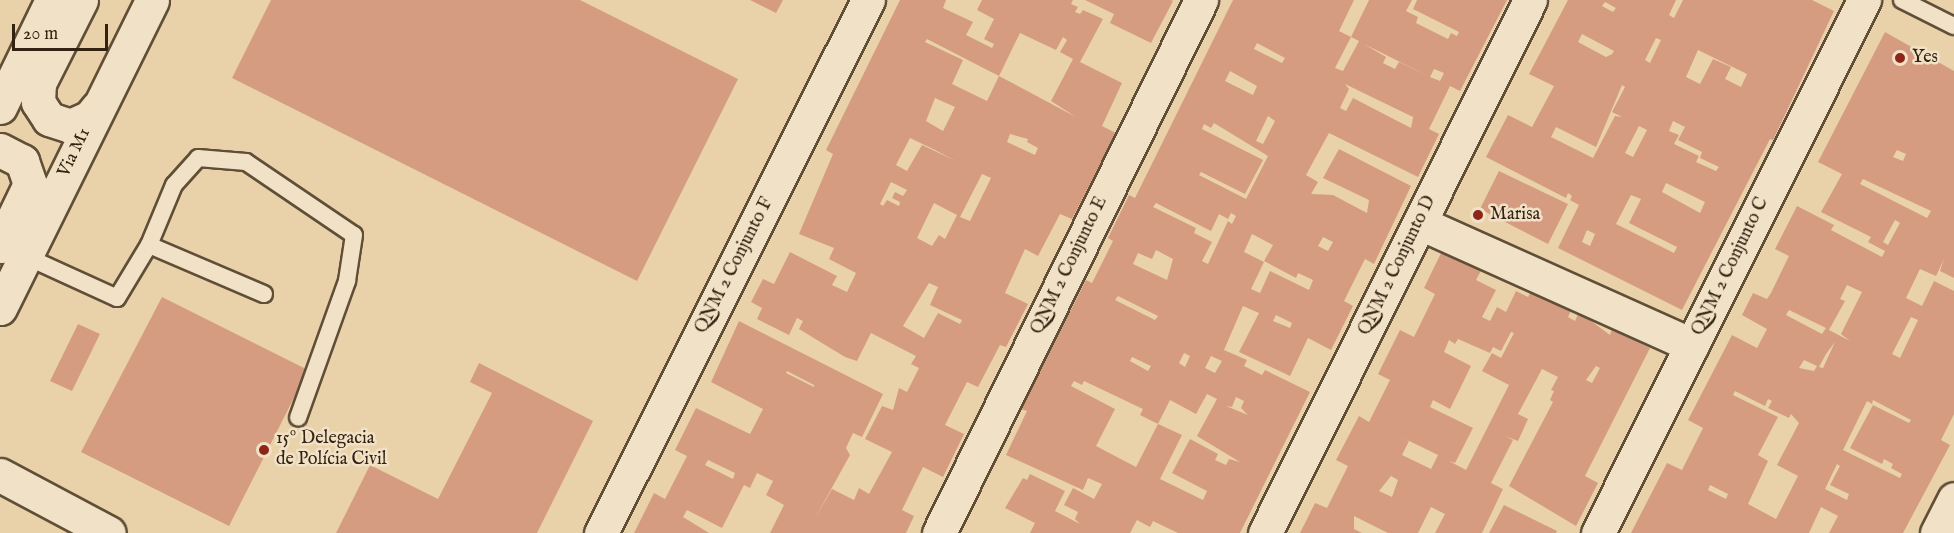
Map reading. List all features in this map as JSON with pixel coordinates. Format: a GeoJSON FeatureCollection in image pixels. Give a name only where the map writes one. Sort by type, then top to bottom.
{"type":"FeatureCollection","features":[{"type":"Feature","properties":{"kind":"street"},"geometry":{"type":"LineString","coordinates":[[0,107],[52,0]]}},
{"type":"Feature","properties":{"kind":"street"},"geometry":{"type":"LineString","coordinates":[[81,0],[39,83],[38,102],[49,119],[70,126],[90,117],[97,108]]}},
{"type":"Feature","properties":{"kind":"street","name":"Via M1"},"geometry":{"type":"LineString","coordinates":[[0,308],[13,251],[97,108],[152,0]]}},
{"type":"Feature","properties":{"kind":"street","name":"QNM 2 Conjunto F"},"geometry":{"type":"LineString","coordinates":[[601,533],[868,0]]}},
{"type":"Feature","properties":{"kind":"street","name":"QNM 2 Conjunto E"},"geometry":{"type":"LineString","coordinates":[[939,533],[1201,0]]}},
{"type":"Feature","properties":{"kind":"street","name":"QNM 2 Conjunto D"},"geometry":{"type":"LineString","coordinates":[[1265,533],[1530,0]]}},
{"type":"Feature","properties":{"kind":"street","name":"QNM 2 Conjunto C"},"geometry":{"type":"LineString","coordinates":[[1598,533],[1864,0]]}},
{"type":"Feature","properties":{"kind":"street"},"geometry":{"type":"LineString","coordinates":[[0,150],[21,161],[30,184],[13,251]]}},
{"type":"Feature","properties":{"kind":"street"},"geometry":{"type":"LineString","coordinates":[[1420,223],[1692,345]]}},
{"type":"Feature","properties":{"kind":"street"},"geometry":{"type":"LineString","coordinates":[[0,476],[109,533]]}},
{"type":"Feature","properties":{"kind":"street"},"geometry":{"type":"LineString","coordinates":[[1937,533],[1954,499]]}},
{"type":"Feature","properties":{"kind":"lane"},"geometry":{"type":"LineString","coordinates":[[1902,0],[1954,26]]}},
{"type":"Feature","properties":{"kind":"lane"},"geometry":{"type":"LineString","coordinates":[[13,251],[117,298],[148,244],[174,185],[198,158],[246,162],[354,236],[347,281],[298,418]]}},
{"type":"Feature","properties":{"kind":"lane"},"geometry":{"type":"LineString","coordinates":[[148,244],[264,294]]}},
{"type":"Feature","properties":{"kind":"building"},"geometry":{"type":"Polygon","coordinates":[[[271,0],[580,0],[738,79],[637,281],[232,78],[271,0]]]}},
{"type":"Feature","properties":{"kind":"building"},"geometry":{"type":"Polygon","coordinates":[[[750,0],[783,0],[776,13],[750,0]]]}},
{"type":"Feature","properties":{"kind":"building"},"geometry":{"type":"Polygon","coordinates":[[[900,0],[946,0],[943,8],[973,22],[966,35],[992,48],[994,44],[984,39],[994,19],[977,10],[982,0],[1073,0],[1071,4],[1078,7],[1075,12],[1080,14],[1083,10],[1103,19],[1080,62],[1122,83],[1102,126],[1116,133],[1072,219],[1060,214],[1038,256],[1025,249],[1005,293],[1028,304],[1006,347],[1000,345],[978,387],[967,382],[945,425],[964,434],[943,477],[923,467],[902,510],[914,516],[906,533],[770,533],[784,505],[766,495],[773,481],[757,473],[750,488],[744,485],[722,528],[687,510],[683,517],[709,533],[634,533],[654,493],[665,499],[687,456],[675,450],[696,408],[750,434],[763,409],[711,382],[739,321],[883,394],[862,437],[853,433],[846,448],[850,455],[814,520],[832,489],[854,500],[859,488],[869,494],[892,452],[865,439],[882,406],[893,410],[899,388],[907,392],[919,368],[911,364],[916,356],[871,333],[857,361],[845,357],[799,329],[803,321],[797,318],[789,335],[757,319],[762,308],[751,302],[763,279],[774,284],[790,252],[837,276],[832,285],[847,292],[856,273],[829,259],[834,248],[799,234],[833,154],[826,150],[900,0]],[[1020,33],[999,76],[1076,117],[1051,101],[1073,59],[1060,52],[1067,40],[1063,37],[1056,50],[1020,33]],[[927,39],[925,42],[963,60],[952,84],[987,101],[999,76],[927,39]],[[935,98],[926,121],[943,131],[955,107],[935,98]],[[1010,134],[1007,142],[1035,155],[1038,148],[1027,142],[1028,139],[1010,134]],[[910,138],[896,165],[907,171],[922,145],[956,161],[910,138]],[[982,174],[960,217],[970,221],[991,178],[982,174]],[[891,182],[880,204],[883,206],[887,200],[899,206],[900,202],[892,198],[895,192],[903,196],[907,190],[891,182]],[[934,203],[917,238],[932,246],[939,235],[945,239],[957,215],[934,203]],[[929,283],[903,326],[924,338],[938,313],[960,324],[962,320],[930,305],[938,287],[929,283]],[[787,371],[786,373],[814,387],[787,371]],[[708,460],[705,465],[733,479],[735,473],[708,460]]]}},
{"type":"Feature","properties":{"kind":"building"},"geometry":{"type":"Polygon","coordinates":[[[1085,0],[1173,1],[1151,43],[1110,23],[1114,14],[1085,0]]]}},
{"type":"Feature","properties":{"kind":"building"},"geometry":{"type":"Polygon","coordinates":[[[1233,0],[1354,0],[1339,31],[1351,37],[1369,0],[1412,0],[1406,11],[1418,17],[1416,23],[1448,39],[1451,33],[1457,36],[1459,32],[1413,9],[1417,0],[1507,0],[1460,91],[1450,86],[1429,129],[1439,134],[1418,177],[1329,133],[1306,175],[1318,182],[1311,194],[1333,195],[1367,213],[1369,200],[1323,178],[1339,149],[1411,186],[1374,264],[1365,259],[1344,301],[1353,306],[1331,350],[1308,338],[1290,376],[1239,352],[1259,313],[1243,306],[1224,350],[1247,360],[1244,366],[1262,375],[1265,370],[1310,392],[1240,533],[1178,533],[1153,521],[1150,527],[1137,520],[1130,533],[1030,533],[1035,523],[1005,508],[1023,478],[1027,480],[1030,474],[1065,491],[1055,511],[1080,524],[1075,519],[1078,512],[1064,505],[1073,488],[1094,499],[1102,484],[1088,478],[1083,490],[1006,455],[1027,411],[1021,409],[1086,280],[1092,283],[1113,241],[1108,238],[1129,195],[1135,198],[1233,0]],[[1351,37],[1335,68],[1343,71],[1359,41],[1351,37]],[[1257,43],[1254,49],[1282,63],[1285,58],[1257,43]],[[1364,44],[1386,57],[1383,63],[1395,69],[1399,62],[1430,77],[1364,44]],[[1434,69],[1430,77],[1440,81],[1444,73],[1434,69]],[[1230,71],[1225,81],[1253,95],[1257,86],[1230,71]],[[1345,84],[1349,89],[1340,108],[1346,111],[1353,98],[1411,128],[1414,113],[1413,117],[1345,84]],[[1268,116],[1256,141],[1263,144],[1275,121],[1268,116]],[[1214,123],[1211,128],[1204,124],[1202,129],[1263,160],[1245,194],[1201,172],[1199,175],[1246,199],[1268,156],[1214,123]],[[1156,203],[1153,207],[1196,228],[1194,233],[1212,242],[1202,261],[1208,264],[1228,221],[1232,224],[1236,216],[1231,213],[1228,219],[1219,214],[1211,231],[1156,203]],[[1252,234],[1244,252],[1264,262],[1251,289],[1260,293],[1270,271],[1309,290],[1313,280],[1298,273],[1296,278],[1264,261],[1273,245],[1252,234]],[[1323,237],[1318,246],[1328,251],[1333,242],[1323,237]],[[1156,250],[1152,259],[1138,253],[1133,264],[1167,280],[1173,259],[1156,250]],[[1118,296],[1115,300],[1155,320],[1158,316],[1118,296]],[[1276,315],[1273,321],[1290,328],[1292,323],[1276,315]],[[1184,353],[1179,363],[1185,367],[1190,356],[1184,353]],[[1211,356],[1205,368],[1215,373],[1222,361],[1211,356]],[[1132,357],[1130,361],[1148,371],[1151,366],[1132,357]],[[1074,381],[1071,386],[1115,409],[1096,446],[1136,467],[1158,424],[1140,415],[1143,409],[1084,381],[1082,385],[1074,381]],[[1207,394],[1196,414],[1170,400],[1158,424],[1182,435],[1160,479],[1203,500],[1207,491],[1172,473],[1190,439],[1218,454],[1215,460],[1226,465],[1229,459],[1240,462],[1197,436],[1217,399],[1207,394]],[[1236,397],[1232,407],[1226,406],[1248,415],[1241,408],[1244,401],[1236,397]]]}},
{"type":"Feature","properties":{"kind":"building"},"geometry":{"type":"Polygon","coordinates":[[[1568,0],[1676,0],[1669,15],[1674,18],[1683,0],[1812,0],[1834,11],[1773,140],[1770,139],[1682,310],[1558,248],[1579,205],[1570,200],[1572,196],[1568,193],[1566,198],[1486,157],[1508,115],[1532,127],[1554,86],[1529,74],[1568,0]],[[1605,2],[1602,6],[1613,12],[1616,8],[1605,2]],[[1582,34],[1578,42],[1606,57],[1614,51],[1582,34]],[[1656,38],[1645,60],[1650,63],[1661,40],[1656,38]],[[1698,50],[1686,77],[1700,84],[1713,59],[1731,67],[1725,79],[1741,87],[1747,74],[1698,50]],[[1622,85],[1596,147],[1556,127],[1551,137],[1593,158],[1615,116],[1622,117],[1612,112],[1625,87],[1622,85]],[[1673,121],[1669,131],[1679,135],[1674,144],[1699,156],[1696,162],[1716,171],[1719,167],[1700,158],[1702,152],[1678,140],[1685,127],[1673,121]],[[1639,126],[1625,153],[1633,157],[1647,130],[1639,126]],[[1666,183],[1662,192],[1700,213],[1705,202],[1666,183]],[[1631,195],[1616,224],[1674,253],[1677,247],[1629,223],[1641,199],[1631,195]],[[1587,230],[1582,242],[1590,246],[1595,234],[1587,230]]]}},
{"type":"Feature","properties":{"kind":"building"},"geometry":{"type":"Polygon","coordinates":[[[1885,32],[1954,71],[1954,278],[1940,271],[1944,259],[1936,276],[1920,269],[1906,298],[1922,306],[1934,281],[1954,291],[1954,414],[1941,440],[1950,445],[1903,533],[1829,533],[1838,516],[1821,507],[1809,533],[1631,533],[1667,463],[1682,470],[1703,428],[1688,420],[1732,335],[1757,348],[1767,329],[1742,315],[1753,293],[1767,299],[1771,293],[1789,256],[1775,249],[1797,206],[1834,225],[1831,230],[1882,257],[1885,251],[1868,242],[1871,237],[1821,212],[1842,174],[1818,162],[1885,32]],[[1897,150],[1893,157],[1903,161],[1906,154],[1897,150]],[[1863,179],[1860,184],[1927,218],[1931,211],[1863,179]],[[1895,220],[1883,242],[1888,245],[1900,223],[1895,220]],[[1847,285],[1840,299],[1845,301],[1829,330],[1850,341],[1841,334],[1862,292],[1847,285]],[[1789,310],[1786,315],[1822,334],[1826,328],[1789,310]],[[1911,317],[1892,354],[1900,358],[1918,320],[1911,317]],[[1835,342],[1819,367],[1823,368],[1835,342]],[[1804,360],[1799,368],[1814,371],[1817,366],[1804,360]],[[1735,391],[1733,395],[1778,417],[1758,455],[1768,461],[1748,504],[1776,519],[1798,476],[1777,465],[1799,423],[1791,414],[1789,418],[1768,408],[1772,401],[1768,399],[1765,406],[1735,391]],[[1873,400],[1872,404],[1867,401],[1843,450],[1900,478],[1902,474],[1891,468],[1893,464],[1884,459],[1882,464],[1850,448],[1873,405],[1909,423],[1911,420],[1873,400]],[[1837,464],[1825,489],[1847,500],[1849,494],[1830,485],[1840,466],[1837,464]],[[1710,485],[1708,490],[1726,499],[1728,494],[1710,485]]]}},
{"type":"Feature","properties":{"kind":"building"},"geometry":{"type":"Polygon","coordinates":[[[1499,171],[1568,204],[1548,244],[1480,209],[1499,171]]]}},
{"type":"Feature","properties":{"kind":"building"},"geometry":{"type":"Polygon","coordinates":[[[1445,245],[1484,265],[1476,280],[1496,290],[1482,317],[1490,321],[1497,307],[1506,312],[1516,291],[1528,297],[1532,289],[1572,309],[1568,317],[1575,321],[1579,312],[1610,335],[1612,329],[1650,348],[1585,476],[1598,483],[1576,526],[1509,486],[1553,402],[1550,400],[1554,391],[1551,390],[1558,377],[1542,369],[1518,414],[1528,419],[1518,441],[1505,436],[1513,440],[1491,483],[1503,489],[1482,533],[1435,533],[1445,514],[1431,507],[1418,533],[1388,533],[1354,516],[1354,529],[1362,533],[1300,533],[1315,503],[1327,508],[1348,466],[1336,460],[1359,416],[1369,422],[1390,380],[1378,374],[1400,330],[1414,337],[1435,294],[1424,288],[1445,245]],[[1511,332],[1501,351],[1493,347],[1490,353],[1458,339],[1455,344],[1449,340],[1444,352],[1471,366],[1450,409],[1433,400],[1430,407],[1473,428],[1455,463],[1449,461],[1466,470],[1509,385],[1482,371],[1492,353],[1501,358],[1514,333],[1511,332]],[[1596,366],[1586,380],[1592,383],[1600,368],[1596,366]],[[1397,435],[1409,441],[1402,455],[1431,469],[1438,455],[1397,435]],[[1391,476],[1379,491],[1392,497],[1398,480],[1391,476]]]}},
{"type":"Feature","properties":{"kind":"building"},"geometry":{"type":"Polygon","coordinates":[[[162,297],[308,370],[229,526],[81,452],[162,297]]]}},
{"type":"Feature","properties":{"kind":"building"},"geometry":{"type":"Polygon","coordinates":[[[78,324],[100,334],[72,391],[50,381],[78,324]]]}},
{"type":"Feature","properties":{"kind":"building"},"geometry":{"type":"Polygon","coordinates":[[[479,363],[593,421],[537,533],[336,533],[370,465],[438,499],[492,393],[470,382],[479,363]]]}},
{"type":"Feature","properties":{"kind":"building"},"geometry":{"type":"Polygon","coordinates":[[[1504,505],[1557,531],[1556,533],[1489,533],[1504,505]]]}},
{"type":"Feature","properties":{"kind":"place","name":"Yes"},"geometry":{"type":"Point","coordinates":[1900,58]}},
{"type":"Feature","properties":{"kind":"place","name":"Marisa"},"geometry":{"type":"Point","coordinates":[1478,215]}},
{"type":"Feature","properties":{"kind":"place","name":"15º Delegacia de Polícia Civil"},"geometry":{"type":"Point","coordinates":[264,450]}}]}
